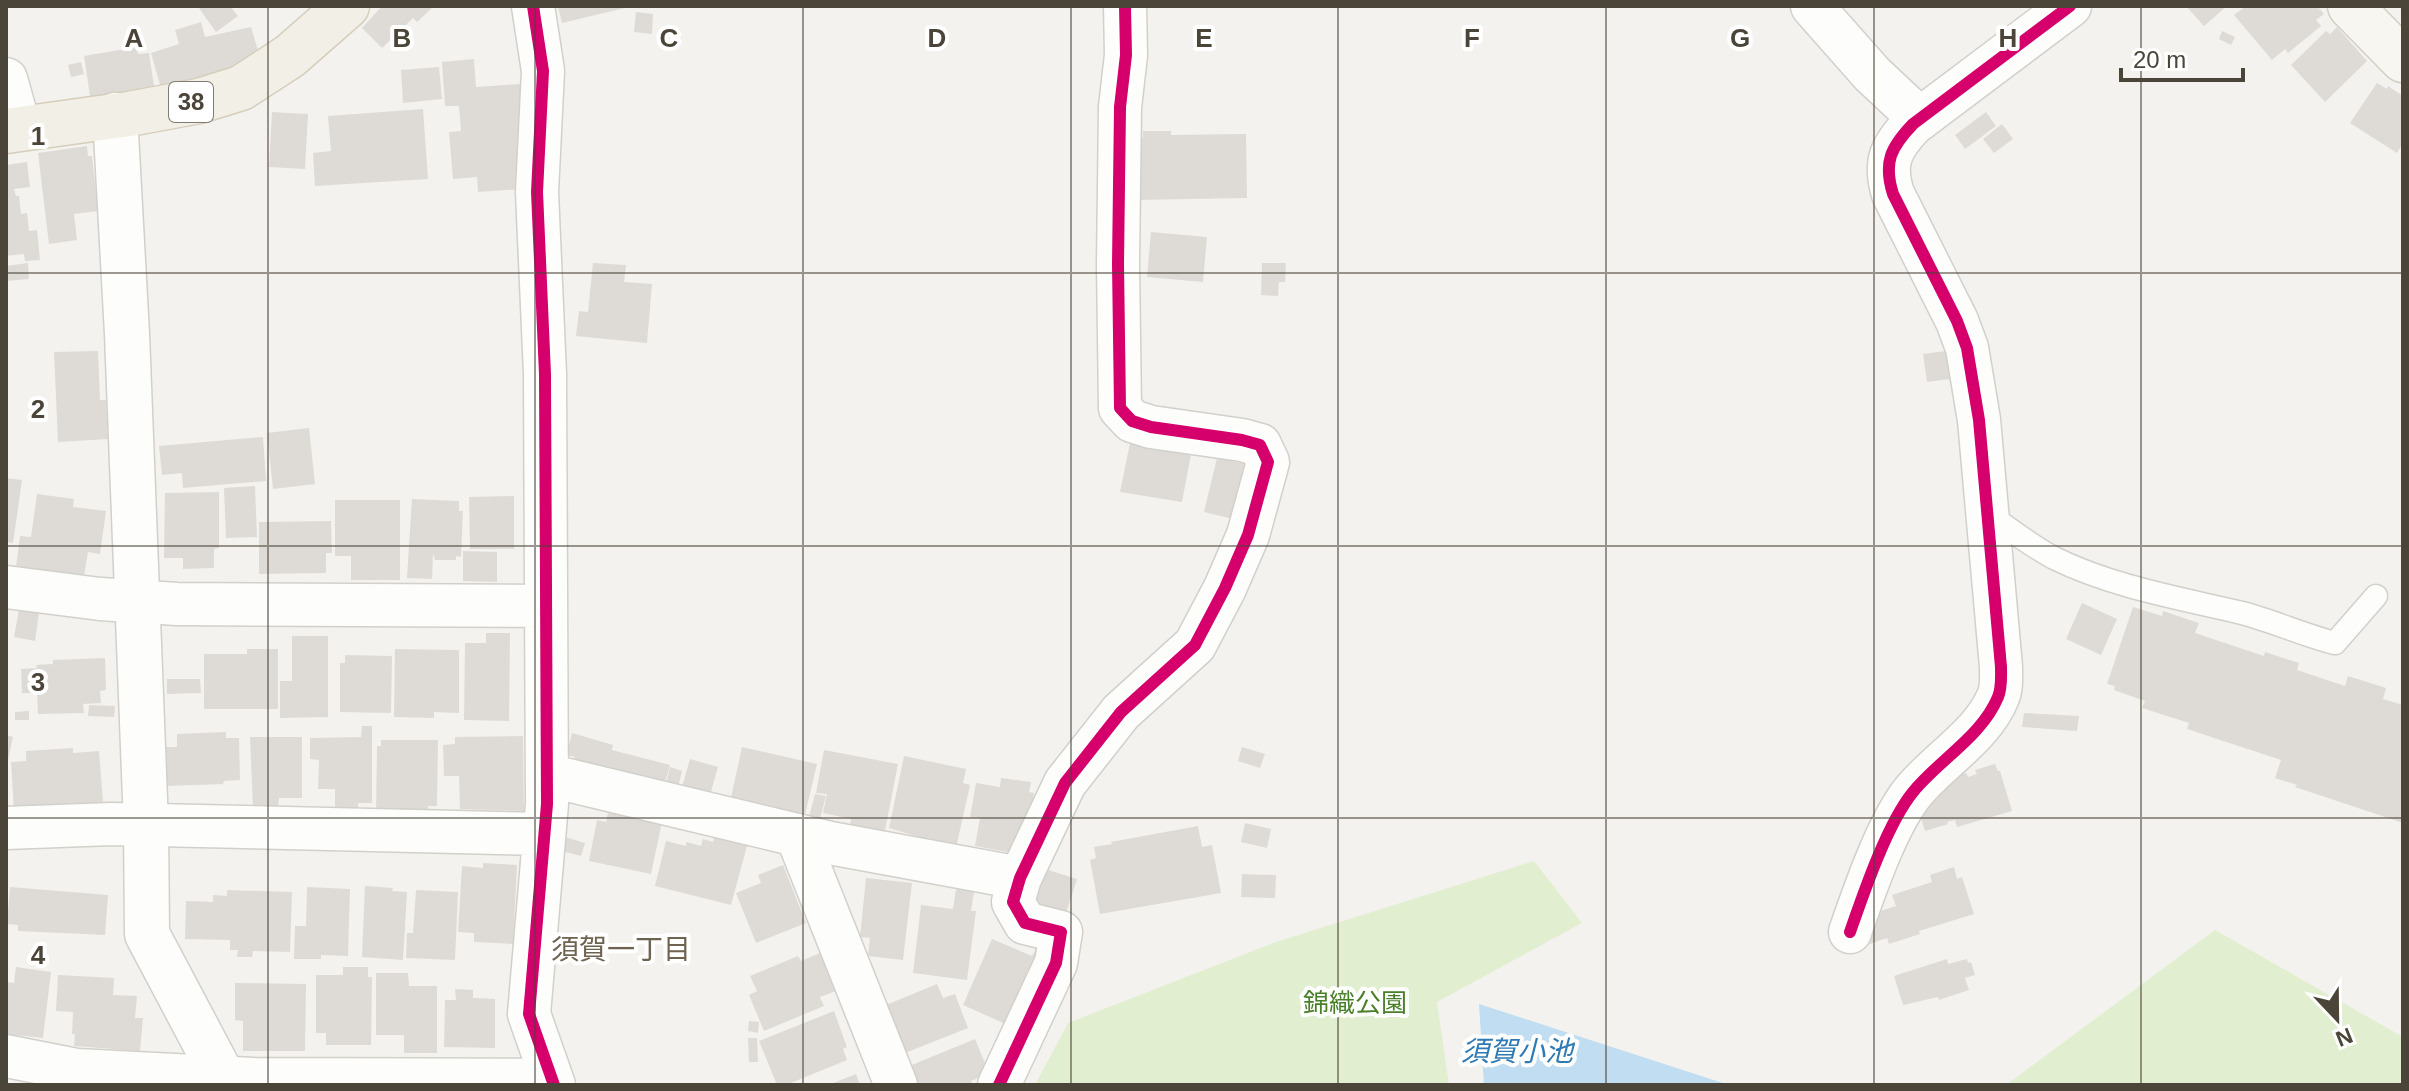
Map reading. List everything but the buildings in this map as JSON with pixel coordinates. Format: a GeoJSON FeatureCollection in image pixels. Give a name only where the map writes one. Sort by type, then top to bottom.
{"type":"FeatureCollection","features":[{"type":"Feature","properties":{"kind":"main road","name":"38"},"geometry":{"type":"LineString","coordinates":[[13,130],[199,101],[241,88],[290,56],[347,6]]}},
{"type":"Feature","properties":{"kind":"main road"},"geometry":{"type":"LineString","coordinates":[[2350,6],[2403,60]]}},
{"type":"Feature","properties":{"kind":"street"},"geometry":{"type":"LineString","coordinates":[[6,1056],[77,1070],[225,1081],[553,1082],[529,1014],[547,775],[545,374],[537,192],[543,71],[533,6]]}},
{"type":"Feature","properties":{"kind":"street"},"geometry":{"type":"LineString","coordinates":[[999,1085],[1056,963],[1061,932],[1025,923],[1013,902],[1020,878],[1065,783],[1121,712],[1195,645],[1248,535],[1268,462],[1260,445],[1151,427],[1132,421],[1120,408],[1118,264],[1125,6]]}},
{"type":"Feature","properties":{"kind":"street"},"geometry":{"type":"LineString","coordinates":[[1812,6],[1872,74],[1920,119]]}},
{"type":"Feature","properties":{"kind":"street"},"geometry":{"type":"LineString","coordinates":[[1850,932],[1865,889],[1900,813],[1913,793],[1989,715],[2000,694],[2001,667],[1988,514],[1979,420],[1967,348],[1957,321],[1893,194],[1887,176],[1889,158],[1897,141],[1920,119],[2070,6]]}},
{"type":"Feature","properties":{"kind":"street"},"geometry":{"type":"LineString","coordinates":[[6,79],[13,130]]}},
{"type":"Feature","properties":{"kind":"street"},"geometry":{"type":"LineString","coordinates":[[115,115],[127,334],[146,825],[147,934],[225,1081]]}},
{"type":"Feature","properties":{"kind":"street"},"geometry":{"type":"LineString","coordinates":[[6,587],[137,602],[545,606]]}},
{"type":"Feature","properties":{"kind":"street"},"geometry":{"type":"LineString","coordinates":[[547,775],[797,836],[1020,878]]}},
{"type":"Feature","properties":{"kind":"street"},"geometry":{"type":"LineString","coordinates":[[6,828],[146,825],[544,834]]}},
{"type":"Feature","properties":{"kind":"street"},"geometry":{"type":"LineString","coordinates":[[797,836],[896,1085]]}},
{"type":"Feature","properties":{"kind":"lane"},"geometry":{"type":"LineString","coordinates":[[1988,514],[2052,557],[2092,574],[2245,614],[2302,635],[2335,643],[2376,596]]}},
{"type":"Feature","properties":{"kind":"green space","name":"錦織公園"},"geometry":{"type":"Polygon","coordinates":[[[1534,861],[1582,923],[1437,1002],[1449,1085],[1035,1085],[1068,1023],[1273,943],[1534,861]]]}},
{"type":"Feature","properties":{"kind":"green space"},"geometry":{"type":"Polygon","coordinates":[[[2215,930],[2403,1037],[2403,1085],[2006,1085],[2215,930]]]}},
{"type":"Feature","properties":{"kind":"water","name":"須賀小池"},"geometry":{"type":"Polygon","coordinates":[[[1479,1004],[1729,1085],[1484,1085],[1479,1004]]]}},
{"type":"Feature","properties":{"kind":"cycle path"},"geometry":{"type":"LineString","coordinates":[[533,6],[543,71],[537,192],[545,374],[547,804],[529,1014],[554,1085]]}},
{"type":"Feature","properties":{"kind":"cycle path"},"geometry":{"type":"LineString","coordinates":[[999,1085],[1056,963],[1061,932],[1025,923],[1013,902],[1020,878],[1065,783],[1121,712],[1195,645],[1248,535],[1268,462],[1260,445],[1151,427],[1132,421],[1120,408],[1118,264],[1125,6]]}},
{"type":"Feature","properties":{"kind":"cycle path"},"geometry":{"type":"LineString","coordinates":[[1850,932],[1877,859],[1903,806],[1923,780],[1982,724],[1998,697],[2001,682],[1979,420],[1967,348],[1957,321],[1893,194],[1889,164],[1894,148],[1913,124],[2070,6]]}},
{"type":"Feature","properties":{"kind":"district","name":"須賀一丁目"},"geometry":{"type":"Point","coordinates":[621,949]}}]}
